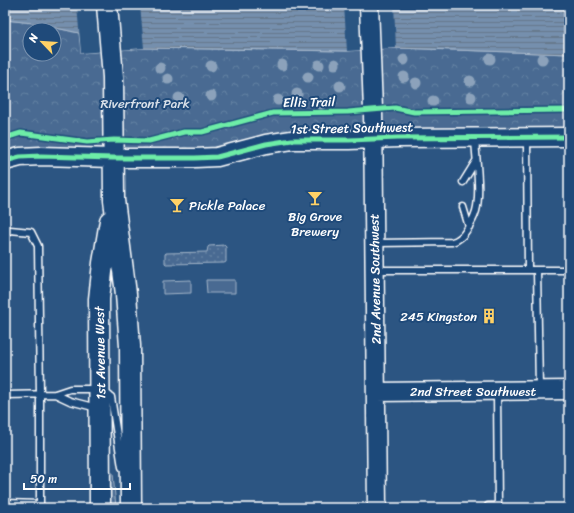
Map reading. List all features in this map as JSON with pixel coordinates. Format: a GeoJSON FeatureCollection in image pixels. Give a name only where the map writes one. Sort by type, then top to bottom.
{"type":"FeatureCollection","features":[{"type":"Feature","properties":{"kind":"main road","name":"1st Avenue West"},"geometry":{"type":"LineString","coordinates":[[107,5],[112,50],[114,200],[126,294],[130,346],[131,508]]}},
{"type":"Feature","properties":{"kind":"main road","name":"2nd Avenue Southwest"},"geometry":{"type":"LineString","coordinates":[[369,5],[372,49],[377,508]]}},
{"type":"Feature","properties":{"kind":"main road","name":"1st Street Southwest"},"geometry":{"type":"LineString","coordinates":[[5,161],[20,157],[41,156],[113,158],[217,157],[266,144],[292,140],[569,137]]}},
{"type":"Feature","properties":{"kind":"main road","name":"1st Avenue West"},"geometry":{"type":"LineString","coordinates":[[100,508],[99,299],[103,263],[114,200]]}},
{"type":"Feature","properties":{"kind":"main road","name":"2nd Street Southwest"},"geometry":{"type":"LineString","coordinates":[[376,392],[569,390]]}},
{"type":"Feature","properties":{"kind":"lane"},"geometry":{"type":"LineString","coordinates":[[374,244],[452,242],[460,238],[469,227],[477,210],[475,137]]}},
{"type":"Feature","properties":{"kind":"lane"},"geometry":{"type":"LineString","coordinates":[[527,137],[528,270]]}},
{"type":"Feature","properties":{"kind":"lane"},"geometry":{"type":"LineString","coordinates":[[463,182],[476,161]]}},
{"type":"Feature","properties":{"kind":"lane"},"geometry":{"type":"LineString","coordinates":[[463,207],[469,227]]}},
{"type":"Feature","properties":{"kind":"lane"},"geometry":{"type":"LineString","coordinates":[[5,235],[10,230],[31,232],[38,246],[40,506],[5,503]]}},
{"type":"Feature","properties":{"kind":"lane"},"geometry":{"type":"LineString","coordinates":[[375,270],[569,270]]}},
{"type":"Feature","properties":{"kind":"lane"},"geometry":{"type":"LineString","coordinates":[[537,270],[539,391]]}},
{"type":"Feature","properties":{"kind":"lane"},"geometry":{"type":"LineString","coordinates":[[5,395],[55,394],[70,389],[100,389],[111,397],[123,475]]}},
{"type":"Feature","properties":{"kind":"lane"},"geometry":{"type":"LineString","coordinates":[[488,506],[498,507],[497,391]]}},
{"type":"Feature","properties":{"kind":"lane"},"geometry":{"type":"LineString","coordinates":[[55,394],[70,401],[100,409]]}},
{"type":"Feature","properties":{"kind":"lane"},"geometry":{"type":"LineString","coordinates":[[125,482],[128,508]]}},
{"type":"Feature","properties":{"kind":"green space","name":"Riverfront Park"},"geometry":{"type":"Polygon","coordinates":[[[5,20],[24,22],[22,22],[22,62],[62,62],[62,29],[79,33],[82,53],[144,48],[347,51],[396,48],[569,54],[569,137],[247,149],[5,161],[5,20]]]}},
{"type":"Feature","properties":{"kind":"green space"},"geometry":{"type":"Polygon","coordinates":[[[224,245],[226,247],[226,262],[224,263],[165,263],[166,253],[207,252],[209,246],[224,245]]]}},
{"type":"Feature","properties":{"kind":"green space"},"geometry":{"type":"Polygon","coordinates":[[[191,280],[191,293],[163,294],[163,281],[191,280]]]}},
{"type":"Feature","properties":{"kind":"green space"},"geometry":{"type":"Polygon","coordinates":[[[206,280],[235,280],[235,293],[207,293],[206,280]]]}},
{"type":"Feature","properties":{"kind":"green space"},"geometry":{"type":"Polygon","coordinates":[[[109,473],[113,473],[116,508],[108,508],[109,473]]]}},
{"type":"Feature","properties":{"kind":"shaded area"},"geometry":{"type":"Polygon","coordinates":[[[5,5],[569,5],[569,54],[396,48],[347,51],[144,48],[81,53],[79,33],[62,29],[62,22],[24,22],[5,20],[5,5]]]}},
{"type":"Feature","properties":{"kind":"pier"},"geometry":{"type":"Polygon","coordinates":[[[77,5],[140,5],[144,48],[81,53],[77,5]]]}},
{"type":"Feature","properties":{"kind":"pier"},"geometry":{"type":"Polygon","coordinates":[[[344,5],[394,5],[396,48],[347,51],[344,5]]]}},
{"type":"Feature","properties":{"kind":"cycle path","name":"Ellis Trail"},"geometry":{"type":"LineString","coordinates":[[5,138],[21,133],[87,142],[114,140],[149,141],[184,132],[202,132],[273,113],[348,112],[395,108],[414,112],[569,110]]}},
{"type":"Feature","properties":{"kind":"cycle path"},"geometry":{"type":"LineString","coordinates":[[5,161],[20,157],[41,156],[113,158],[217,157],[266,144],[292,140],[569,137]]}},
{"type":"Feature","properties":{"kind":"place","name":"Big Grove Brewery"},"geometry":{"type":"Point","coordinates":[315,198]}},
{"type":"Feature","properties":{"kind":"place","name":"Pickle Palace"},"geometry":{"type":"Point","coordinates":[177,205]}},
{"type":"Feature","properties":{"kind":"place","name":"245 Kingston"},"geometry":{"type":"Point","coordinates":[489,316]}}]}
